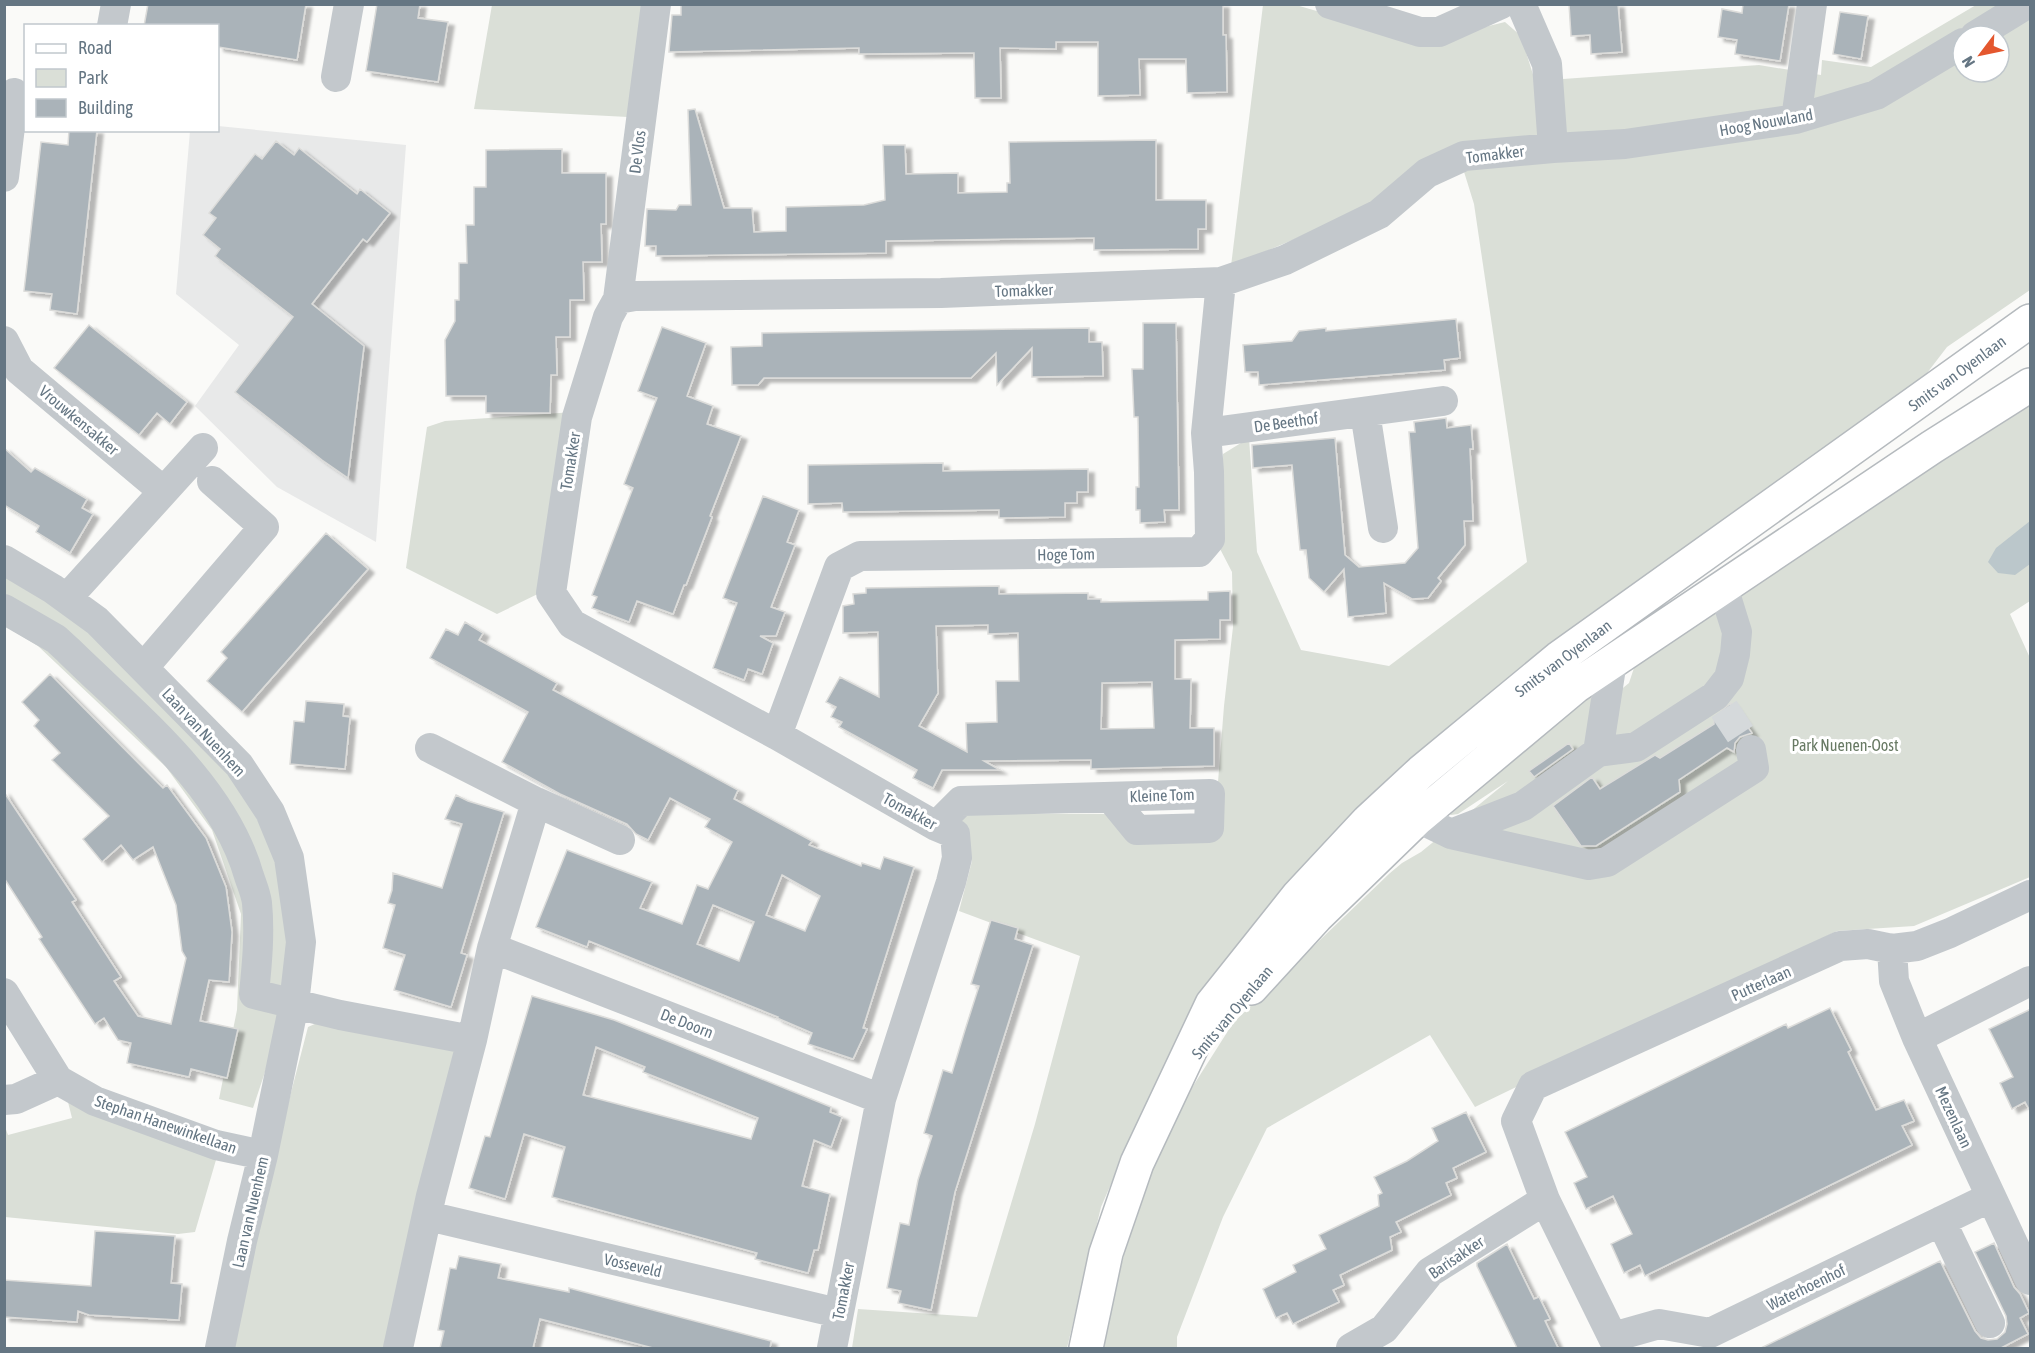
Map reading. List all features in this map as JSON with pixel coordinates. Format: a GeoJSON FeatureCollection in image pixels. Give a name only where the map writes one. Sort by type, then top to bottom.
{"type":"FeatureCollection","features":[{"type":"Feature","properties":{"kind":"main road","name":"Smits van Oyenlaan"},"geometry":{"type":"LineString","coordinates":[[1086,1348],[1106,1253],[1137,1163],[1212,1005],[1298,896],[1368,821],[1421,772],[1559,658],[2031,321]]}},
{"type":"Feature","properties":{"kind":"main road","name":"Smits van Oyenlaan"},"geometry":{"type":"LineString","coordinates":[[1177,1078],[1256,982],[1293,942],[1418,818],[1576,686],[1932,447],[2031,385]]}},
{"type":"Feature","properties":{"kind":"street"},"geometry":{"type":"LineString","coordinates":[[112,24],[116,4]]}},
{"type":"Feature","properties":{"kind":"street"},"geometry":{"type":"LineString","coordinates":[[336,78],[349,4]]}},
{"type":"Feature","properties":{"kind":"street","name":"De Vlos"},"geometry":{"type":"LineString","coordinates":[[618,299],[656,4]]}},
{"type":"Feature","properties":{"kind":"street"},"geometry":{"type":"LineString","coordinates":[[1330,4],[1420,32],[1439,32],[1501,4]]}},
{"type":"Feature","properties":{"kind":"street"},"geometry":{"type":"LineString","coordinates":[[1521,4],[1547,64],[1553,147]]}},
{"type":"Feature","properties":{"kind":"street"},"geometry":{"type":"LineString","coordinates":[[1796,119],[1812,4]]}},
{"type":"Feature","properties":{"kind":"street"},"geometry":{"type":"LineString","coordinates":[[1994,24],[2027,4]]}},
{"type":"Feature","properties":{"kind":"street","name":"Hoog Nouwland"},"geometry":{"type":"LineString","coordinates":[[1553,147],[1625,144],[1796,119],[1876,95],[1951,50]]}},
{"type":"Feature","properties":{"kind":"street"},"geometry":{"type":"LineString","coordinates":[[4,177],[14,93]]}},
{"type":"Feature","properties":{"kind":"street","name":"Tomakker"},"geometry":{"type":"LineString","coordinates":[[832,1348],[882,1099],[957,858],[955,834],[936,826],[777,735],[572,624],[551,593],[577,417],[608,317],[618,299],[635,296],[941,293],[1221,282],[1285,260],[1378,214],[1427,173],[1464,156],[1553,147]]}},
{"type":"Feature","properties":{"kind":"street","name":"Hoge Tom"},"geometry":{"type":"LineString","coordinates":[[777,735],[839,567],[860,556],[1198,552],[1210,539],[1206,433],[1221,282]]}},
{"type":"Feature","properties":{"kind":"street","name":"Vrouwkensakker"},"geometry":{"type":"LineString","coordinates":[[4,341],[19,370],[163,491]]}},
{"type":"Feature","properties":{"kind":"street","name":"De Beethof"},"geometry":{"type":"LineString","coordinates":[[1206,433],[1443,401]]}},
{"type":"Feature","properties":{"kind":"street"},"geometry":{"type":"LineString","coordinates":[[1365,412],[1383,528]]}},
{"type":"Feature","properties":{"kind":"street"},"geometry":{"type":"LineString","coordinates":[[67,598],[203,448]]}},
{"type":"Feature","properties":{"kind":"street"},"geometry":{"type":"LineString","coordinates":[[144,667],[264,527],[212,481]]}},
{"type":"Feature","properties":{"kind":"street","name":"Laan van Nuenhem"},"geometry":{"type":"LineString","coordinates":[[4,560],[67,598],[98,621],[239,765],[270,812],[289,858],[301,942],[294,1004],[220,1348]]}},
{"type":"Feature","properties":{"kind":"street"},"geometry":{"type":"LineString","coordinates":[[1451,834],[1523,807],[1598,752],[1636,747],[1719,702],[1729,678],[1737,632],[1723,587]]}},
{"type":"Feature","properties":{"kind":"street"},"geometry":{"type":"LineString","coordinates":[[4,609],[56,639],[181,761],[215,802],[242,851],[256,901],[258,954],[254,994],[340,1015],[471,1040]]}},
{"type":"Feature","properties":{"kind":"street"},"geometry":{"type":"LineString","coordinates":[[1598,752],[1612,661]]}},
{"type":"Feature","properties":{"kind":"street"},"geometry":{"type":"LineString","coordinates":[[430,748],[536,802],[620,840]]}},
{"type":"Feature","properties":{"kind":"street"},"geometry":{"type":"LineString","coordinates":[[1439,758],[1413,810],[1418,818],[1451,834],[1589,865],[1607,862],[1754,768],[1751,750]]}},
{"type":"Feature","properties":{"kind":"street","name":"Kleine Tom"},"geometry":{"type":"LineString","coordinates":[[936,826],[961,801],[1110,797]]}},
{"type":"Feature","properties":{"kind":"street"},"geometry":{"type":"LineString","coordinates":[[398,1348],[431,1196],[492,948],[536,802]]}},
{"type":"Feature","properties":{"kind":"street","name":"Putterlaan"},"geometry":{"type":"LineString","coordinates":[[1545,1200],[1516,1121],[1533,1086],[1840,946],[1868,944],[1892,949],[1917,946],[2031,895]]}},
{"type":"Feature","properties":{"kind":"street","name":"De Doorn"},"geometry":{"type":"LineString","coordinates":[[492,948],[882,1099]]}},
{"type":"Feature","properties":{"kind":"street","name":"Mezenlaan"},"geometry":{"type":"LineString","coordinates":[[1892,949],[1894,981],[1917,1038],[1991,1197],[2027,1264]]}},
{"type":"Feature","properties":{"kind":"street"},"geometry":{"type":"LineString","coordinates":[[1917,1038],[2031,981]]}},
{"type":"Feature","properties":{"kind":"street"},"geometry":{"type":"LineString","coordinates":[[4,993],[58,1080],[16,1099],[4,1100]]}},
{"type":"Feature","properties":{"kind":"street","name":"Stephan Hanewinkellaan"},"geometry":{"type":"LineString","coordinates":[[58,1080],[95,1101],[216,1145],[263,1155]]}},
{"type":"Feature","properties":{"kind":"street","name":"Waterhoenhof"},"geometry":{"type":"LineString","coordinates":[[1616,1343],[1659,1323],[1710,1333],[1991,1197]]}},
{"type":"Feature","properties":{"kind":"street"},"geometry":{"type":"LineString","coordinates":[[1545,1200],[1616,1343]]}},
{"type":"Feature","properties":{"kind":"street","name":"Barisakker"},"geometry":{"type":"LineString","coordinates":[[1351,1348],[1384,1329],[1430,1272],[1545,1200]]}},
{"type":"Feature","properties":{"kind":"street","name":"Vosseveld"},"geometry":{"type":"LineString","coordinates":[[428,1216],[838,1313]]}},
{"type":"Feature","properties":{"kind":"street"},"geometry":{"type":"LineString","coordinates":[[1941,1221],[1990,1323]]}},
{"type":"Feature","properties":{"kind":"shaded area"},"geometry":{"type":"Polygon","coordinates":[[[219,126],[406,145],[376,542],[277,487],[195,406],[239,345],[176,294],[190,132],[219,132],[219,126]]]}},
{"type":"Feature","properties":{"kind":"shaded area"},"geometry":{"type":"Polygon","coordinates":[[[2030,521],[2030,564],[2015,575],[1998,573],[1988,562],[1996,548],[2030,521]]]}},
{"type":"Feature","properties":{"kind":"green space"},"geometry":{"type":"Polygon","coordinates":[[[492,5],[643,5],[628,117],[474,109],[492,5]]]}},
{"type":"Feature","properties":{"kind":"green space"},"geometry":{"type":"Polygon","coordinates":[[[1263,5],[1296,5],[1423,42],[1505,22],[1521,36],[1535,81],[1759,65],[1821,75],[1822,60],[1871,67],[1976,5],[2030,5],[2030,290],[1947,347],[1924,377],[1623,601],[1204,1003],[1145,1106],[1101,1207],[1067,1348],[852,1348],[858,1309],[977,1317],[1035,1124],[1080,956],[959,911],[972,861],[960,828],[964,813],[1108,814],[1214,833],[1233,627],[1232,572],[1218,545],[1223,454],[1249,438],[1257,552],[1301,650],[1389,666],[1527,562],[1474,204],[1456,146],[1352,215],[1231,266],[1263,5]]]}},
{"type":"Feature","properties":{"kind":"green space","name":"Park Nuenen-Oost"},"geometry":{"type":"Polygon","coordinates":[[[2030,402],[2030,601],[2010,614],[2030,658],[2030,877],[1914,926],[1837,931],[1475,1107],[1430,1035],[1267,1128],[1223,1217],[1177,1337],[1177,1348],[1100,1348],[1134,1216],[1174,1116],[1233,1023],[1390,873],[1421,852],[1508,781],[1458,814],[1451,815],[1442,809],[1588,691],[1591,697],[1591,714],[1629,683],[1637,659],[1708,615],[1711,616],[1785,556],[2030,402]]]}},
{"type":"Feature","properties":{"kind":"green space"},"geometry":{"type":"Polygon","coordinates":[[[574,412],[548,589],[497,614],[406,568],[427,427],[445,421],[574,412]]]}},
{"type":"Feature","properties":{"kind":"green space"},"geometry":{"type":"Polygon","coordinates":[[[4,567],[88,622],[234,769],[284,877],[289,944],[283,1018],[253,1108],[219,1099],[237,1010],[241,914],[212,830],[166,767],[38,646],[5,626],[4,567]]]}},
{"type":"Feature","properties":{"kind":"green space"},"geometry":{"type":"Polygon","coordinates":[[[328,1018],[460,1042],[387,1348],[231,1348],[250,1251],[308,1027],[328,1018]]]}},
{"type":"Feature","properties":{"kind":"green space"},"geometry":{"type":"Polygon","coordinates":[[[68,1102],[218,1153],[195,1232],[178,1234],[5,1217],[4,1124],[8,1135],[72,1118],[68,1102]]]}},
{"type":"Feature","properties":{"kind":"building"},"geometry":{"type":"Polygon","coordinates":[[[148,4],[306,4],[297,60],[219,47],[219,24],[144,24],[148,4]]]}},
{"type":"Feature","properties":{"kind":"building"},"geometry":{"type":"Polygon","coordinates":[[[377,4],[420,4],[418,18],[448,22],[438,82],[366,71],[377,4]]]}},
{"type":"Feature","properties":{"kind":"building"},"geometry":{"type":"Polygon","coordinates":[[[681,4],[1223,4],[1227,92],[1187,93],[1186,59],[1139,59],[1140,95],[1098,96],[1098,42],[1056,42],[1056,49],[1000,48],[1001,98],[975,98],[974,53],[859,54],[859,48],[669,52],[672,15],[681,15],[681,4]]]}},
{"type":"Feature","properties":{"kind":"building"},"geometry":{"type":"Polygon","coordinates":[[[1569,4],[1618,4],[1622,52],[1591,54],[1590,35],[1571,36],[1569,4]]]}},
{"type":"Feature","properties":{"kind":"building"},"geometry":{"type":"Polygon","coordinates":[[[1743,4],[1789,4],[1780,61],[1735,54],[1737,40],[1718,37],[1722,9],[1742,13],[1743,4]]]}},
{"type":"Feature","properties":{"kind":"building"},"geometry":{"type":"Polygon","coordinates":[[[1840,12],[1868,16],[1861,59],[1833,54],[1840,12]]]}},
{"type":"Feature","properties":{"kind":"building"},"geometry":{"type":"Polygon","coordinates":[[[695,109],[724,208],[752,208],[754,232],[786,231],[786,207],[864,205],[885,200],[883,145],[905,145],[906,174],[958,173],[958,193],[1007,192],[1007,183],[1010,183],[1009,142],[1156,140],[1156,200],[1206,200],[1206,229],[1198,229],[1198,249],[1094,250],[1094,238],[886,241],[886,253],[656,256],[656,246],[645,246],[647,209],[676,210],[679,205],[691,205],[688,110],[695,109]]]}},
{"type":"Feature","properties":{"kind":"building"},"geometry":{"type":"Polygon","coordinates":[[[69,132],[97,132],[77,314],[50,310],[52,294],[24,291],[41,142],[68,145],[69,132]]]}},
{"type":"Feature","properties":{"kind":"building"},"geometry":{"type":"Polygon","coordinates":[[[276,141],[294,155],[299,148],[357,194],[360,189],[390,213],[367,242],[363,239],[312,304],[364,346],[348,478],[235,392],[293,317],[215,256],[220,249],[203,235],[216,218],[209,213],[255,154],[262,159],[276,141]]]}},
{"type":"Feature","properties":{"kind":"building"},"geometry":{"type":"Polygon","coordinates":[[[562,149],[562,173],[606,173],[606,224],[601,224],[602,262],[583,262],[584,300],[570,300],[570,337],[556,337],[557,375],[551,375],[550,413],[486,413],[486,396],[446,396],[445,340],[455,321],[455,300],[459,300],[459,263],[467,263],[466,225],[474,225],[474,187],[486,187],[486,150],[562,149]]]}},
{"type":"Feature","properties":{"kind":"building"},"geometry":{"type":"Polygon","coordinates":[[[1456,319],[1460,358],[1444,360],[1445,370],[1259,385],[1258,372],[1245,372],[1243,345],[1292,341],[1299,331],[1326,328],[1326,331],[1456,319]]]}},
{"type":"Feature","properties":{"kind":"building"},"geometry":{"type":"Polygon","coordinates":[[[1143,323],[1176,323],[1179,510],[1164,510],[1165,522],[1140,523],[1140,510],[1136,510],[1136,487],[1139,487],[1138,417],[1134,417],[1132,369],[1143,369],[1143,323]]]}},
{"type":"Feature","properties":{"kind":"building"},"geometry":{"type":"Polygon","coordinates":[[[89,325],[187,402],[170,424],[157,413],[139,435],[54,368],[89,325]]]}},
{"type":"Feature","properties":{"kind":"building"},"geometry":{"type":"Polygon","coordinates":[[[662,327],[706,343],[687,396],[713,406],[707,424],[741,436],[710,516],[712,517],[673,614],[637,601],[629,622],[592,608],[597,597],[592,595],[633,488],[624,484],[657,398],[638,391],[662,327]]]}},
{"type":"Feature","properties":{"kind":"building"},"geometry":{"type":"Polygon","coordinates":[[[1089,328],[1089,342],[1102,342],[1103,376],[1032,377],[1032,348],[997,385],[996,353],[971,378],[764,378],[758,385],[732,385],[731,347],[762,346],[762,333],[1089,328]]]}},
{"type":"Feature","properties":{"kind":"building"},"geometry":{"type":"Polygon","coordinates":[[[1446,418],[1447,428],[1471,425],[1473,521],[1464,521],[1465,545],[1438,578],[1441,581],[1428,598],[1412,599],[1384,583],[1386,613],[1348,617],[1344,569],[1324,592],[1309,578],[1306,550],[1300,550],[1292,465],[1253,468],[1252,445],[1335,438],[1345,555],[1359,567],[1405,563],[1418,548],[1409,432],[1415,432],[1414,422],[1446,418]]]}},
{"type":"Feature","properties":{"kind":"building"},"geometry":{"type":"Polygon","coordinates":[[[4,448],[31,472],[35,468],[87,499],[82,508],[93,514],[70,553],[36,532],[39,526],[4,505],[4,448]]]}},
{"type":"Feature","properties":{"kind":"building"},"geometry":{"type":"Polygon","coordinates":[[[943,463],[943,471],[1088,469],[1088,492],[1077,492],[1077,503],[1065,503],[1065,517],[999,518],[999,510],[843,512],[842,503],[808,504],[808,465],[943,463]]]}},
{"type":"Feature","properties":{"kind":"building"},"geometry":{"type":"Polygon","coordinates":[[[763,496],[799,510],[787,542],[795,545],[771,607],[785,612],[776,636],[760,636],[773,643],[762,674],[748,669],[744,680],[713,668],[737,603],[723,598],[763,496]]]}},
{"type":"Feature","properties":{"kind":"building"},"geometry":{"type":"Polygon","coordinates":[[[326,533],[368,569],[242,712],[207,681],[227,658],[221,652],[326,533]]]}},
{"type":"Feature","properties":{"kind":"building"},"geometry":{"type":"Polygon","coordinates":[[[999,586],[999,594],[1088,593],[1088,599],[1101,599],[1101,602],[1208,600],[1208,592],[1230,591],[1230,620],[1220,620],[1220,639],[1175,640],[1175,679],[1191,679],[1190,728],[1214,728],[1214,766],[1091,769],[1091,760],[984,761],[1000,770],[942,770],[933,788],[913,778],[917,770],[839,727],[842,722],[831,717],[836,707],[826,702],[840,677],[879,697],[878,632],[843,633],[843,606],[854,604],[853,594],[866,593],[866,588],[999,586]],[[988,625],[936,626],[938,693],[919,726],[967,752],[966,723],[997,722],[996,681],[1019,681],[1018,633],[988,634],[988,625]],[[1152,682],[1102,683],[1101,729],[1154,728],[1152,682]]]}},
{"type":"Feature","properties":{"kind":"building"},"geometry":{"type":"Polygon","coordinates":[[[465,622],[483,633],[479,640],[557,683],[553,690],[738,790],[734,799],[812,841],[809,845],[861,866],[862,863],[880,869],[884,857],[914,867],[863,1028],[867,1029],[853,1059],[808,1044],[812,1033],[778,1017],[589,941],[587,947],[536,927],[567,850],[652,882],[640,908],[682,924],[697,885],[708,889],[732,842],[705,827],[710,819],[670,798],[648,840],[636,834],[627,824],[560,794],[502,762],[528,712],[430,658],[446,629],[458,635],[465,622]],[[782,875],[766,915],[805,931],[820,896],[782,875]],[[713,905],[697,944],[739,961],[754,922],[713,905]]]}},
{"type":"Feature","properties":{"kind":"building"},"geometry":{"type":"Polygon","coordinates":[[[50,674],[163,788],[167,785],[206,838],[226,887],[232,932],[229,982],[209,980],[200,1021],[238,1029],[227,1078],[191,1069],[189,1077],[127,1063],[131,1043],[118,1040],[104,1018],[95,1024],[39,939],[42,937],[4,878],[4,792],[76,900],[72,902],[121,977],[114,981],[138,1016],[171,1024],[186,958],[182,951],[176,905],[153,847],[133,860],[121,845],[102,862],[83,839],[109,816],[52,760],[60,753],[34,726],[39,720],[22,702],[50,674]]]}},
{"type":"Feature","properties":{"kind":"building"},"geometry":{"type":"Polygon","coordinates":[[[306,701],[344,704],[343,716],[350,717],[345,769],[290,764],[294,721],[304,722],[306,701]]]}},
{"type":"Feature","properties":{"kind":"building"},"geometry":{"type":"Polygon","coordinates":[[[1731,703],[1752,733],[1740,737],[1735,743],[1734,752],[1727,748],[1679,780],[1680,792],[1596,846],[1581,846],[1553,806],[1592,777],[1600,789],[1655,755],[1660,758],[1714,724],[1714,717],[1731,703]]]}},
{"type":"Feature","properties":{"kind":"building"},"geometry":{"type":"Polygon","coordinates":[[[1569,743],[1573,749],[1534,777],[1529,771],[1569,743]]]}},
{"type":"Feature","properties":{"kind":"building"},"geometry":{"type":"Polygon","coordinates":[[[456,795],[504,812],[461,953],[467,955],[451,1007],[394,990],[405,955],[383,948],[395,905],[388,903],[392,890],[393,873],[442,888],[462,824],[445,819],[456,795]]]}},
{"type":"Feature","properties":{"kind":"building"},"geometry":{"type":"Polygon","coordinates":[[[991,920],[1018,928],[1015,939],[1033,945],[955,1192],[931,1310],[898,1303],[901,1291],[887,1288],[900,1223],[909,1225],[918,1180],[932,1136],[924,1133],[943,1070],[952,1073],[979,986],[971,984],[991,920]]]}},
{"type":"Feature","properties":{"kind":"building"},"geometry":{"type":"Polygon","coordinates":[[[532,996],[614,1020],[831,1107],[830,1112],[842,1117],[831,1147],[814,1140],[802,1186],[830,1194],[818,1250],[814,1250],[808,1273],[755,1259],[757,1253],[552,1197],[565,1147],[524,1134],[505,1199],[469,1188],[485,1136],[490,1137],[532,996]],[[596,1047],[583,1095],[751,1139],[758,1118],[643,1072],[645,1067],[596,1047]]]}},
{"type":"Feature","properties":{"kind":"building"},"geometry":{"type":"Polygon","coordinates":[[[1830,1008],[1851,1050],[1848,1052],[1876,1110],[1904,1100],[1914,1121],[1902,1126],[1912,1145],[1645,1276],[1640,1265],[1624,1273],[1611,1244],[1632,1234],[1613,1196],[1586,1209],[1574,1183],[1587,1177],[1565,1132],[1786,1024],[1788,1028],[1830,1008]]]}},
{"type":"Feature","properties":{"kind":"building"},"geometry":{"type":"Polygon","coordinates":[[[2031,1009],[2031,1113],[2025,1102],[2012,1109],[2000,1083],[2013,1077],[1989,1029],[2031,1009]]]}},
{"type":"Feature","properties":{"kind":"building"},"geometry":{"type":"Polygon","coordinates":[[[1466,1112],[1486,1152],[1453,1168],[1457,1178],[1446,1183],[1451,1195],[1396,1222],[1401,1232],[1390,1237],[1392,1250],[1340,1275],[1344,1285],[1333,1290],[1339,1302],[1293,1324],[1287,1313],[1276,1318],[1263,1289],[1296,1272],[1293,1265],[1326,1249],[1319,1235],[1379,1206],[1378,1195],[1382,1193],[1374,1177],[1407,1161],[1438,1141],[1432,1128],[1466,1112]]]}},
{"type":"Feature","properties":{"kind":"building"},"geometry":{"type":"Polygon","coordinates":[[[95,1231],[175,1236],[171,1283],[182,1284],[179,1320],[89,1315],[78,1311],[77,1322],[4,1317],[4,1280],[91,1286],[95,1231]]]}},
{"type":"Feature","properties":{"kind":"building"},"geometry":{"type":"Polygon","coordinates":[[[1994,1243],[2029,1313],[2020,1318],[2028,1334],[2001,1348],[1761,1348],[1940,1261],[1975,1331],[1981,1338],[1997,1339],[2005,1332],[2006,1316],[1975,1252],[1994,1243]]]}},
{"type":"Feature","properties":{"kind":"building"},"geometry":{"type":"Polygon","coordinates":[[[1507,1244],[1534,1299],[1539,1297],[1550,1319],[1545,1321],[1558,1348],[1517,1348],[1477,1266],[1477,1263],[1507,1244]]]}},
{"type":"Feature","properties":{"kind":"building"},"geometry":{"type":"Polygon","coordinates":[[[459,1256],[501,1264],[498,1278],[569,1292],[569,1288],[771,1341],[770,1348],[653,1348],[540,1319],[533,1348],[440,1348],[444,1331],[438,1330],[450,1268],[456,1269],[459,1256]]]}},
{"type":"Feature","properties":{"kind":"tunnel"},"geometry":{"type":"LineString","coordinates":[[1724,709],[1751,750]]}}]}
